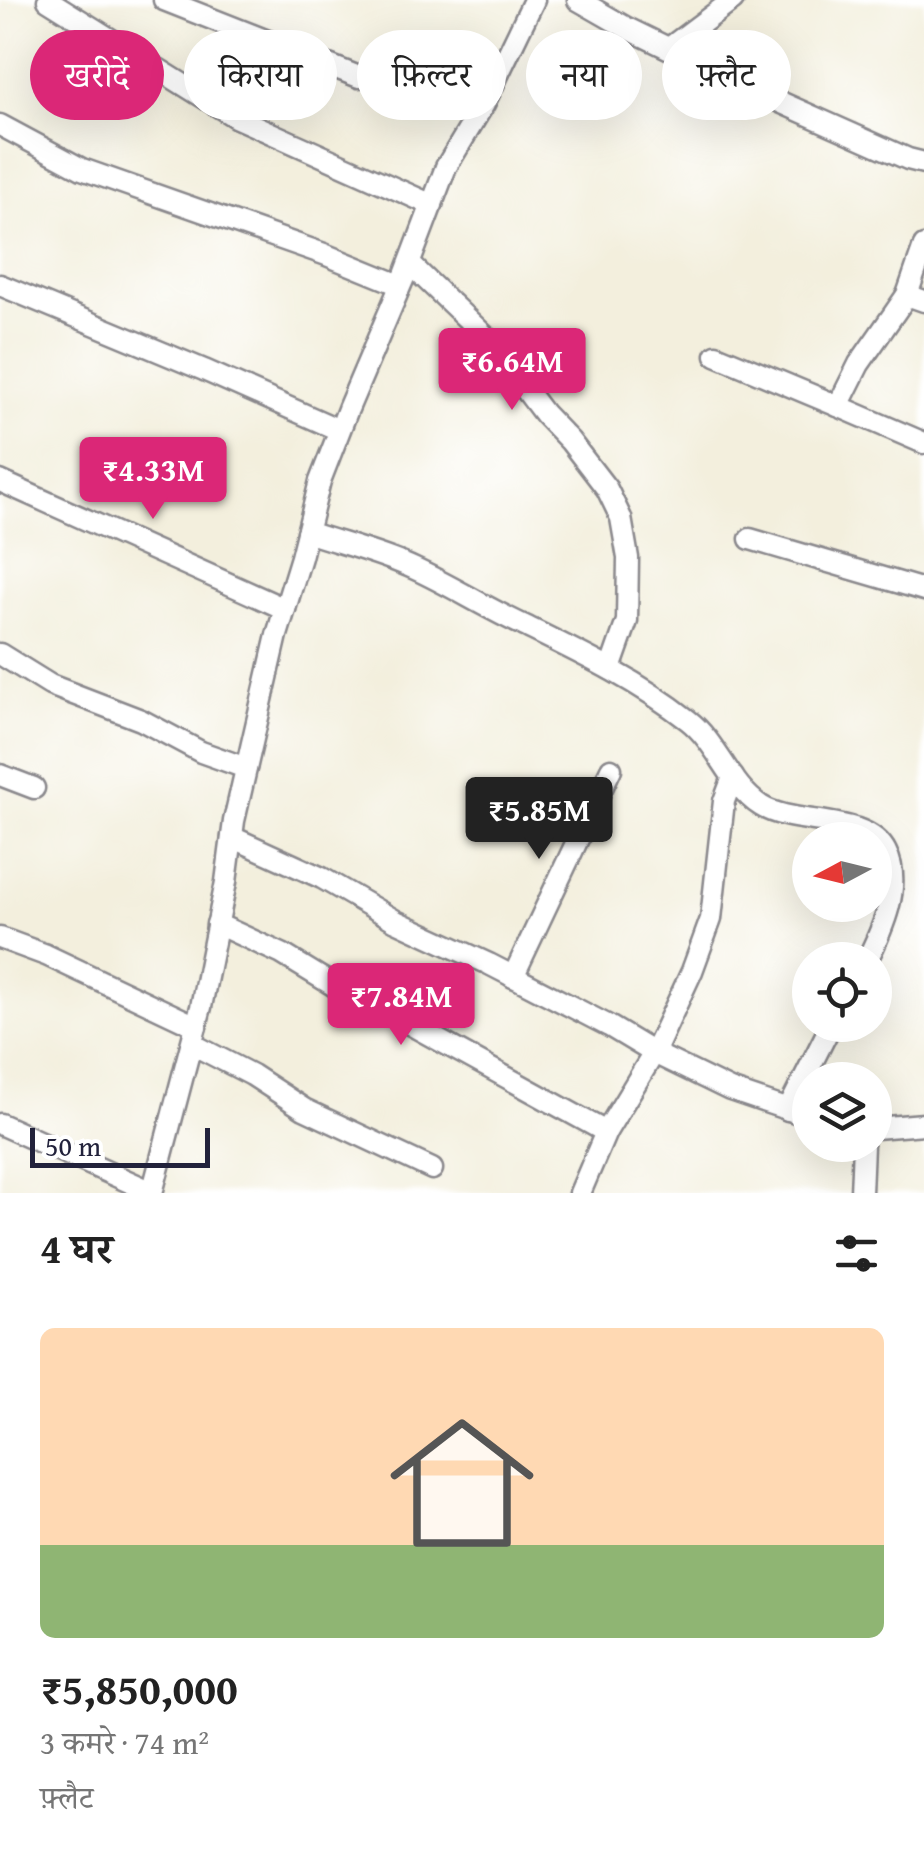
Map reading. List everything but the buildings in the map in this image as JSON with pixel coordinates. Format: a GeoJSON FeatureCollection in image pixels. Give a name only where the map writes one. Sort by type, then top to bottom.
{"type":"FeatureCollection","features":[{"type":"Feature","properties":{"kind":"street"},"geometry":{"type":"LineString","coordinates":[[48,0],[235,116],[432,204]]}},
{"type":"Feature","properties":{"kind":"street"},"geometry":{"type":"LineString","coordinates":[[164,0],[357,76]]}},
{"type":"Feature","properties":{"kind":"street"},"geometry":{"type":"LineString","coordinates":[[0,1124],[152,1192],[194,1035],[246,768],[320,481],[446,167],[484,104],[534,0]]}},
{"type":"Feature","properties":{"kind":"street"},"geometry":{"type":"LineString","coordinates":[[578,0],[662,45]]}},
{"type":"Feature","properties":{"kind":"street"},"geometry":{"type":"LineString","coordinates":[[693,30],[733,0]]}},
{"type":"Feature","properties":{"kind":"street"},"geometry":{"type":"LineString","coordinates":[[791,106],[908,160],[924,163]]}},
{"type":"Feature","properties":{"kind":"street"},"geometry":{"type":"LineString","coordinates":[[0,125],[82,168],[400,285]]}},
{"type":"Feature","properties":{"kind":"street"},"geometry":{"type":"LineString","coordinates":[[838,406],[858,364],[916,298],[924,246]]}},
{"type":"Feature","properties":{"kind":"street"},"geometry":{"type":"LineString","coordinates":[[410,264],[485,336],[607,489],[620,518],[628,558],[627,621],[610,669]]}},
{"type":"Feature","properties":{"kind":"street"},"geometry":{"type":"LineString","coordinates":[[0,285],[339,430]]}},
{"type":"Feature","properties":{"kind":"street"},"geometry":{"type":"LineString","coordinates":[[716,355],[924,443]]}},
{"type":"Feature","properties":{"kind":"street"},"geometry":{"type":"LineString","coordinates":[[0,481],[285,610]]}},
{"type":"Feature","properties":{"kind":"street"},"geometry":{"type":"LineString","coordinates":[[307,532],[413,568],[635,682],[691,722],[743,790],[764,808],[861,830],[874,837],[886,850],[892,867],[891,904],[875,942]]}},
{"type":"Feature","properties":{"kind":"street"},"geometry":{"type":"LineString","coordinates":[[750,539],[924,590]]}},
{"type":"Feature","properties":{"kind":"street"},"geometry":{"type":"LineString","coordinates":[[0,654],[50,685],[141,720],[201,752],[246,768]]}},
{"type":"Feature","properties":{"kind":"street"},"geometry":{"type":"LineString","coordinates":[[513,976],[611,769]]}},
{"type":"Feature","properties":{"kind":"street"},"geometry":{"type":"LineString","coordinates":[[0,775],[34,788]]}},
{"type":"Feature","properties":{"kind":"street"},"geometry":{"type":"LineString","coordinates":[[580,1193],[606,1132],[654,1053],[692,971],[711,919],[724,802],[733,777]]}},
{"type":"Feature","properties":{"kind":"street"},"geometry":{"type":"LineString","coordinates":[[232,837],[322,878],[396,921],[513,976],[654,1053],[730,1090],[792,1111]]}},
{"type":"Feature","properties":{"kind":"street"},"geometry":{"type":"LineString","coordinates":[[216,924],[282,954],[341,990],[606,1132]]}},
{"type":"Feature","properties":{"kind":"street"},"geometry":{"type":"LineString","coordinates":[[0,938],[46,955],[194,1035],[304,1109],[432,1169]]}},
{"type":"Feature","properties":{"kind":"street"},"geometry":{"type":"LineString","coordinates":[[788,1110],[822,1042]]}},
{"type":"Feature","properties":{"kind":"street"},"geometry":{"type":"LineString","coordinates":[[892,1127],[924,1124]]}},
{"type":"Feature","properties":{"kind":"street"},"geometry":{"type":"LineString","coordinates":[[861,1193],[862,1162]]}}]}
